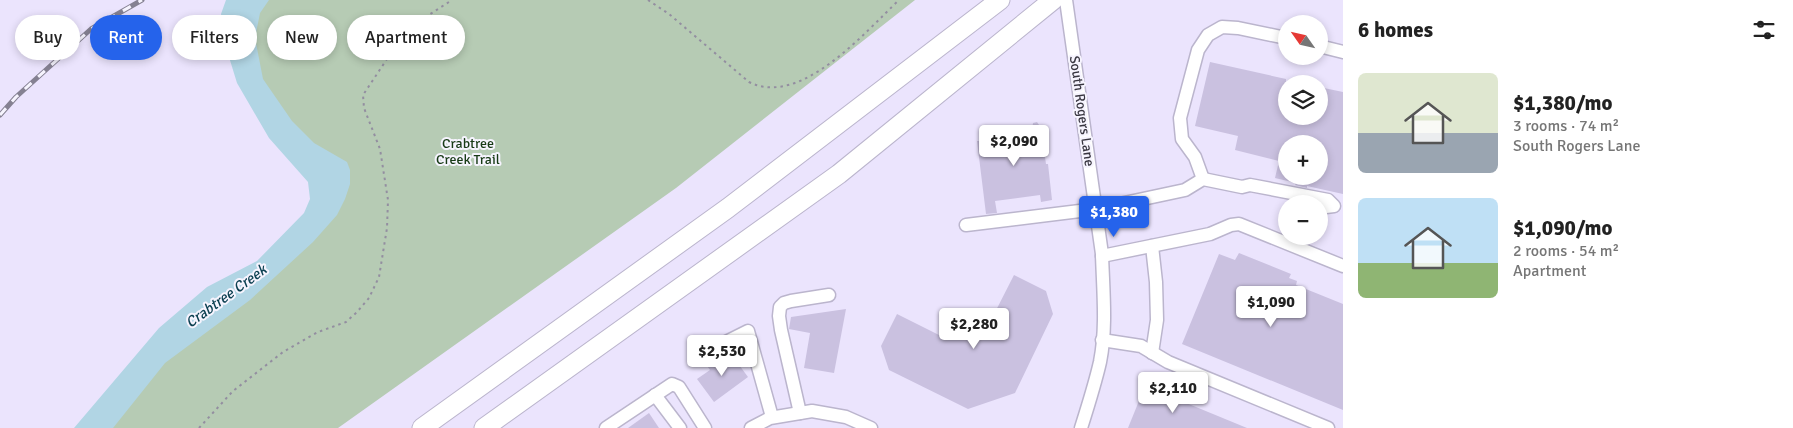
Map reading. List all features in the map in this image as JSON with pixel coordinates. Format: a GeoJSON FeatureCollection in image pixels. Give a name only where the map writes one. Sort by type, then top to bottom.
{"type":"FeatureCollection","features":[{"type":"Feature","properties":{"kind":"highway"},"geometry":{"type":"LineString","coordinates":[[422,428],[728,208],[1000,0]]}},
{"type":"Feature","properties":{"kind":"highway"},"geometry":{"type":"LineString","coordinates":[[484,428],[839,174],[1056,1]]}},
{"type":"Feature","properties":{"kind":"highway"},"geometry":{"type":"LineString","coordinates":[[417,428],[452,406]]}},
{"type":"Feature","properties":{"kind":"street","name":"South Rogers Lane"},"geometry":{"type":"LineString","coordinates":[[1056,1],[1072,44],[1102,256],[1104,291],[1100,361],[1081,428]]}},
{"type":"Feature","properties":{"kind":"street"},"geometry":{"type":"LineString","coordinates":[[1203,180],[1195,157],[1182,139],[1180,118],[1198,50],[1208,35],[1222,28],[1238,28],[1278,36]]}},
{"type":"Feature","properties":{"kind":"street"},"geometry":{"type":"LineString","coordinates":[[1328,48],[1343,52]]}},
{"type":"Feature","properties":{"kind":"street"},"geometry":{"type":"LineString","coordinates":[[966,225],[1096,209],[1185,190],[1203,180],[1242,187],[1248,192],[1278,198]]}},
{"type":"Feature","properties":{"kind":"street"},"geometry":{"type":"LineString","coordinates":[[1242,187],[1250,184],[1328,200],[1338,207]]}},
{"type":"Feature","properties":{"kind":"street"},"geometry":{"type":"LineString","coordinates":[[1102,256],[1210,234],[1231,225],[1239,224],[1343,266]]}},
{"type":"Feature","properties":{"kind":"street"},"geometry":{"type":"LineString","coordinates":[[1152,246],[1156,282],[1157,320],[1152,352]]}},
{"type":"Feature","properties":{"kind":"street"},"geometry":{"type":"LineString","coordinates":[[800,413],[781,330],[780,307],[784,303],[791,301],[829,295]]}},
{"type":"Feature","properties":{"kind":"street"},"geometry":{"type":"LineString","coordinates":[[704,353],[748,331],[772,417]]}},
{"type":"Feature","properties":{"kind":"street"},"geometry":{"type":"LineString","coordinates":[[1102,340],[1141,346],[1168,362],[1328,428]]}},
{"type":"Feature","properties":{"kind":"street"},"geometry":{"type":"LineString","coordinates":[[606,428],[672,384],[679,387],[705,428]]}},
{"type":"Feature","properties":{"kind":"street"},"geometry":{"type":"LineString","coordinates":[[655,395],[680,428]]}},
{"type":"Feature","properties":{"kind":"street"},"geometry":{"type":"LineString","coordinates":[[751,428],[772,417],[812,411],[846,417],[871,428]]}},
{"type":"Feature","properties":{"kind":"path"},"geometry":{"type":"LineString","coordinates":[[199,428],[233,391],[283,352],[318,332],[346,322],[369,298],[379,277],[387,228],[388,200],[380,149],[364,108],[364,95],[395,47],[421,20],[452,0]]}},
{"type":"Feature","properties":{"kind":"path"},"geometry":{"type":"LineString","coordinates":[[648,0],[669,14],[749,82],[770,88],[802,80],[822,69],[852,47],[898,0]]}},
{"type":"Feature","properties":{"kind":"green space","name":"Crabtree Creek Trail"},"geometry":{"type":"Polygon","coordinates":[[[245,0],[915,0],[676,188],[338,428],[80,428],[326,208],[261,101],[255,60],[257,60],[257,15],[247,15],[245,0]]]}},
{"type":"Feature","properties":{"kind":"water"},"geometry":{"type":"Polygon","coordinates":[[[226,0],[269,0],[260,13],[257,28],[257,15],[221,14],[226,0]]]}},
{"type":"Feature","properties":{"kind":"water","name":"Crabtree Creek"},"geometry":{"type":"Polygon","coordinates":[[[257,48],[263,79],[292,121],[314,143],[347,162],[350,170],[350,184],[345,199],[337,215],[313,242],[250,300],[165,363],[113,428],[74,428],[159,328],[207,287],[257,261],[304,213],[310,199],[308,182],[269,138],[237,83],[230,60],[257,60],[257,48]]]}},
{"type":"Feature","properties":{"kind":"building"},"geometry":{"type":"Polygon","coordinates":[[[1210,62],[1278,77],[1278,125],[1328,125],[1328,89],[1343,92],[1343,194],[1295,185],[1328,185],[1328,135],[1278,135],[1278,161],[1235,150],[1238,136],[1195,126],[1210,62]]]}},
{"type":"Feature","properties":{"kind":"building"},"geometry":{"type":"Polygon","coordinates":[[[1037,122],[1041,128],[1046,164],[1048,164],[1052,200],[1041,202],[1040,195],[995,201],[997,213],[986,214],[977,141],[979,141],[979,138],[1032,131],[1033,123],[1037,122]]]}},
{"type":"Feature","properties":{"kind":"building"},"geometry":{"type":"Polygon","coordinates":[[[1278,165],[1278,179],[1275,178],[1278,165]]]}},
{"type":"Feature","properties":{"kind":"building"},"geometry":{"type":"Polygon","coordinates":[[[1239,253],[1291,274],[1289,278],[1297,281],[1296,285],[1343,304],[1343,410],[1182,344],[1219,254],[1235,260],[1239,253]]]}},
{"type":"Feature","properties":{"kind":"building"},"geometry":{"type":"Polygon","coordinates":[[[1014,275],[1046,291],[1053,314],[1015,393],[968,409],[889,370],[881,346],[897,314],[949,340],[988,326],[1014,275]]]}},
{"type":"Feature","properties":{"kind":"building"},"geometry":{"type":"Polygon","coordinates":[[[846,309],[834,373],[804,368],[810,333],[789,329],[791,317],[846,309]]]}},
{"type":"Feature","properties":{"kind":"building"},"geometry":{"type":"Polygon","coordinates":[[[731,354],[748,377],[714,402],[697,379],[710,370],[705,363],[718,355],[722,360],[731,354]]]}},
{"type":"Feature","properties":{"kind":"building"},"geometry":{"type":"Polygon","coordinates":[[[1145,386],[1247,428],[1128,428],[1145,386]]]}},
{"type":"Feature","properties":{"kind":"building"},"geometry":{"type":"Polygon","coordinates":[[[649,413],[659,428],[628,428],[649,413]]]}},
{"type":"Feature","properties":{"kind":"railway"},"geometry":{"type":"LineString","coordinates":[[0,115],[16,97],[91,29],[142,0]]}}]}
